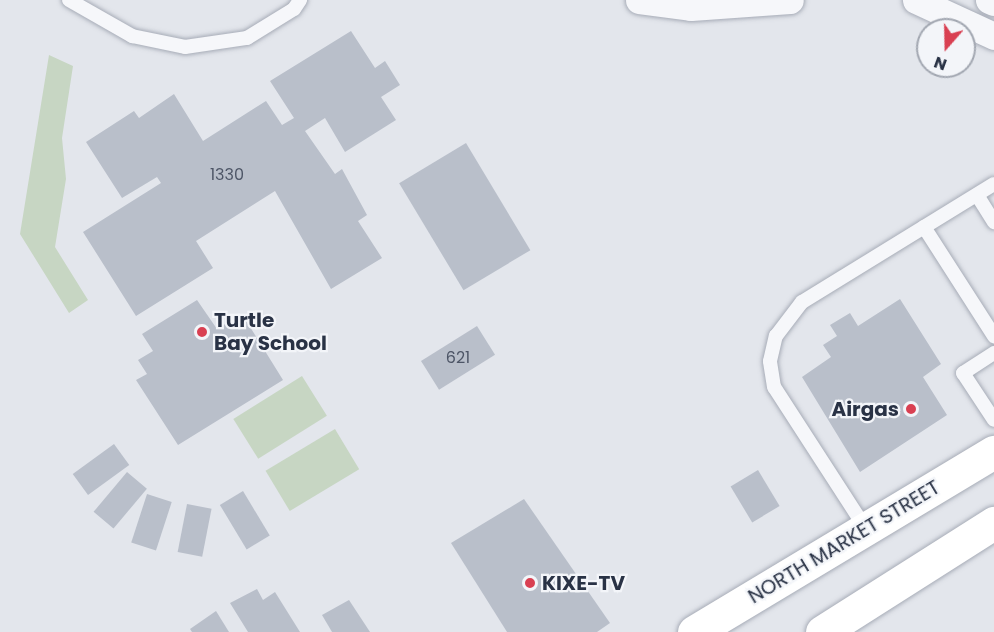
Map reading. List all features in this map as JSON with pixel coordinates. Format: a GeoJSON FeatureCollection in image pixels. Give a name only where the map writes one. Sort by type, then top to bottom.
{"type":"FeatureCollection","features":[{"type":"Feature","properties":{"kind":"main road","name":"NORTH MARKET STREET"},"geometry":{"type":"LineString","coordinates":[[694,632],[994,452]]}},
{"type":"Feature","properties":{"kind":"main road"},"geometry":{"type":"LineString","coordinates":[[822,632],[994,523]]}},
{"type":"Feature","properties":{"kind":"street"},"geometry":{"type":"LineString","coordinates":[[639,0],[691,8],[790,0]]}},
{"type":"Feature","properties":{"kind":"street"},"geometry":{"type":"LineString","coordinates":[[916,0],[994,36]]}},
{"type":"Feature","properties":{"kind":"street"},"geometry":{"type":"LineString","coordinates":[[989,0],[994,2]]}},
{"type":"Feature","properties":{"kind":"lane"},"geometry":{"type":"LineString","coordinates":[[69,0],[132,36],[185,47],[247,38],[294,9],[300,0]]}},
{"type":"Feature","properties":{"kind":"lane"},"geometry":{"type":"LineString","coordinates":[[866,529],[774,387],[770,361],[776,336],[802,302],[994,184]]}},
{"type":"Feature","properties":{"kind":"lane"},"geometry":{"type":"LineString","coordinates":[[976,195],[994,222]]}},
{"type":"Feature","properties":{"kind":"lane"},"geometry":{"type":"LineString","coordinates":[[924,227],[994,336]]}},
{"type":"Feature","properties":{"kind":"lane"},"geometry":{"type":"LineString","coordinates":[[994,352],[963,373],[994,420]]}},
{"type":"Feature","properties":{"kind":"green space"},"geometry":{"type":"Polygon","coordinates":[[[49,55],[73,66],[62,138],[66,179],[55,247],[88,300],[69,313],[20,234],[49,55]]]}},
{"type":"Feature","properties":{"kind":"green space"},"geometry":{"type":"Polygon","coordinates":[[[302,376],[327,416],[258,459],[233,419],[302,376]]]}},
{"type":"Feature","properties":{"kind":"green space"},"geometry":{"type":"Polygon","coordinates":[[[335,429],[359,469],[290,511],[266,471],[335,429]]]}},
{"type":"Feature","properties":{"kind":"building"},"geometry":{"type":"Polygon","coordinates":[[[351,31],[375,68],[385,61],[400,85],[381,97],[396,120],[345,152],[325,118],[305,131],[335,174],[342,169],[367,215],[358,221],[382,258],[331,289],[275,191],[196,241],[213,268],[136,316],[83,232],[161,183],[157,177],[122,198],[86,142],[134,111],[139,118],[174,94],[203,141],[266,101],[282,125],[294,118],[270,81],[351,31]]]}},
{"type":"Feature","properties":{"kind":"building"},"geometry":{"type":"Polygon","coordinates":[[[466,143],[530,250],[464,290],[399,183],[466,143]]]}},
{"type":"Feature","properties":{"kind":"building"},"geometry":{"type":"Polygon","coordinates":[[[900,299],[941,364],[923,377],[947,415],[860,472],[802,377],[831,357],[823,345],[837,336],[830,325],[850,313],[858,326],[900,299]]]}},
{"type":"Feature","properties":{"kind":"building"},"geometry":{"type":"Polygon","coordinates":[[[197,300],[217,329],[242,314],[283,380],[178,445],[136,380],[147,374],[138,360],[153,351],[142,334],[197,300]]]}},
{"type":"Feature","properties":{"kind":"building"},"geometry":{"type":"Polygon","coordinates":[[[477,326],[495,355],[439,390],[421,361],[477,326]]]}},
{"type":"Feature","properties":{"kind":"building"},"geometry":{"type":"Polygon","coordinates":[[[114,444],[129,465],[88,495],[73,474],[114,444]]]}},
{"type":"Feature","properties":{"kind":"building"},"geometry":{"type":"Polygon","coordinates":[[[758,470],[780,506],[752,522],[731,486],[758,470]]]}},
{"type":"Feature","properties":{"kind":"building"},"geometry":{"type":"Polygon","coordinates":[[[127,472],[147,489],[113,529],[94,512],[127,472]]]}},
{"type":"Feature","properties":{"kind":"building"},"geometry":{"type":"Polygon","coordinates":[[[243,491],[270,536],[247,549],[220,505],[243,491]]]}},
{"type":"Feature","properties":{"kind":"building"},"geometry":{"type":"Polygon","coordinates":[[[147,494],[172,502],[156,551],[131,543],[147,494]]]}},
{"type":"Feature","properties":{"kind":"building","name":"KIXE-TV"},"geometry":{"type":"Polygon","coordinates":[[[524,499],[610,623],[597,632],[507,632],[451,543],[524,499]]]}},
{"type":"Feature","properties":{"kind":"building"},"geometry":{"type":"Polygon","coordinates":[[[187,504],[212,509],[202,557],[178,552],[187,504]]]}},
{"type":"Feature","properties":{"kind":"building"},"geometry":{"type":"Polygon","coordinates":[[[257,589],[263,600],[275,592],[300,632],[248,632],[230,603],[257,589]]]}},
{"type":"Feature","properties":{"kind":"building"},"geometry":{"type":"Polygon","coordinates":[[[349,600],[370,632],[332,632],[322,615],[349,600]]]}},
{"type":"Feature","properties":{"kind":"building"},"geometry":{"type":"Polygon","coordinates":[[[216,611],[229,632],[192,632],[190,629],[216,611]]]}},
{"type":"Feature","properties":{"kind":"place","name":"Turtle Bay School"},"geometry":{"type":"Point","coordinates":[202,332]}},
{"type":"Feature","properties":{"kind":"place","name":"Airgas"},"geometry":{"type":"Point","coordinates":[911,409]}},
{"type":"Feature","properties":{"kind":"place","name":"KIXE-TV"},"geometry":{"type":"Point","coordinates":[530,583]}}]}
